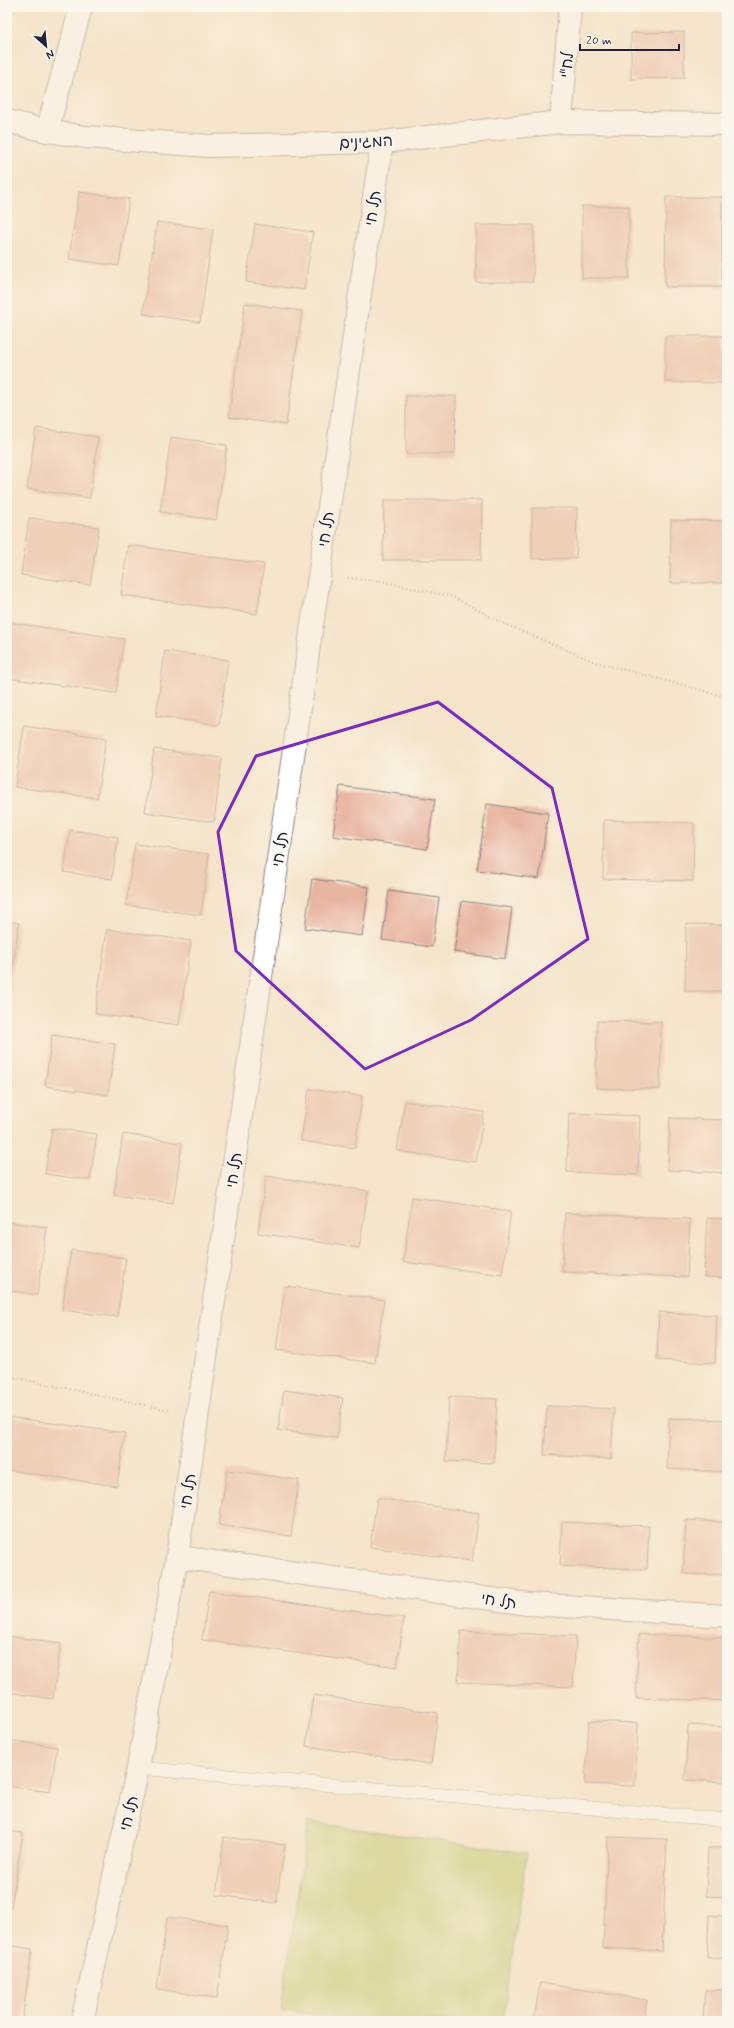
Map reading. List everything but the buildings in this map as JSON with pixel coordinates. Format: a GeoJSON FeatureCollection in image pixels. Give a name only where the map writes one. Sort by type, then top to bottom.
{"type":"FeatureCollection","features":[{"type":"Feature","properties":{"kind":"street"},"geometry":{"type":"LineString","coordinates":[[47,131],[81,7]]}},
{"type":"Feature","properties":{"kind":"street","name":"לח\"י"},"geometry":{"type":"LineString","coordinates":[[561,122],[570,7]]}},
{"type":"Feature","properties":{"kind":"street","name":"המגינים"},"geometry":{"type":"LineString","coordinates":[[7,121],[47,131],[86,137],[209,146],[382,142],[561,122],[727,124]]}},
{"type":"Feature","properties":{"kind":"street","name":"תל חי"},"geometry":{"type":"LineString","coordinates":[[82,2021],[138,1768],[177,1557],[382,142]]}},
{"type":"Feature","properties":{"kind":"street","name":"תל חי"},"geometry":{"type":"LineString","coordinates":[[177,1557],[529,1604],[727,1616]]}},
{"type":"Feature","properties":{"kind":"lane"},"geometry":{"type":"LineString","coordinates":[[138,1768],[727,1820]]}},
{"type":"Feature","properties":{"kind":"path"},"geometry":{"type":"LineString","coordinates":[[318,576],[381,581],[453,598],[505,624],[595,662],[727,697]]}},
{"type":"Feature","properties":{"kind":"path"},"geometry":{"type":"LineString","coordinates":[[7,1376],[197,1416]]}},
{"type":"Feature","properties":{"kind":"highlighted area"},"geometry":{"type":"Polygon","coordinates":[[[438,702],[552,788],[588,939],[471,1020],[365,1069],[236,951],[218,832],[256,756],[438,702]]]}},
{"type":"Feature","properties":{"kind":"green space"},"geometry":{"type":"Polygon","coordinates":[[[308,1822],[527,1853],[503,2021],[363,2021],[281,2010],[308,1822]]]}}]}
